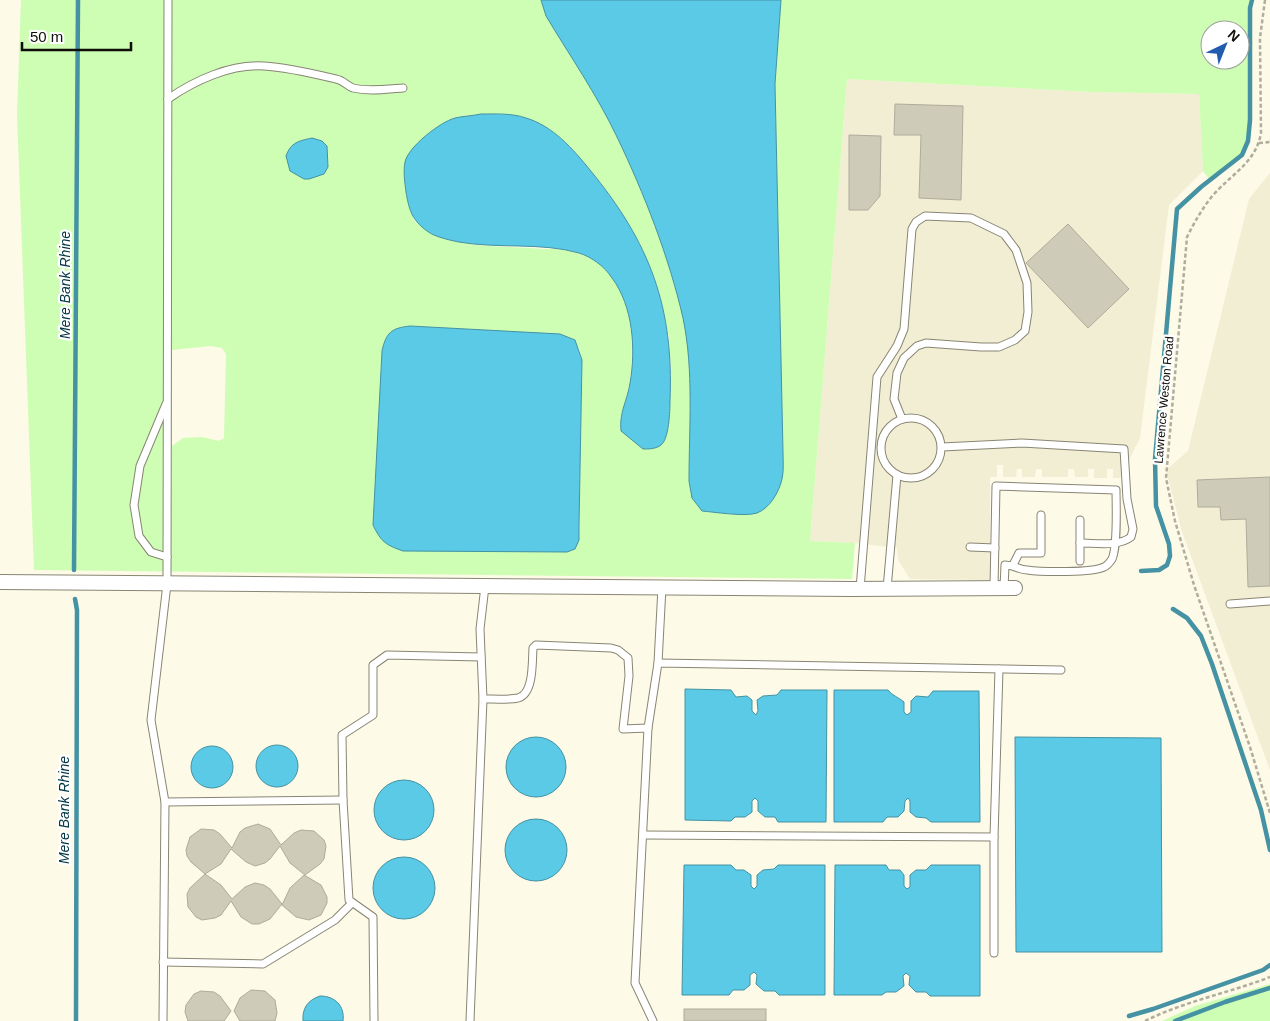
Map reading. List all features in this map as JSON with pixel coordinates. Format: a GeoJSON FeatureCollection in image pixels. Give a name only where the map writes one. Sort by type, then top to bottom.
{"type":"FeatureCollection","features":[{"type":"Feature","properties":{"kind":"street"},"geometry":{"type":"LineString","coordinates":[[0,582],[860,589],[1004,588]]}},
{"type":"Feature","properties":{"kind":"lane"},"geometry":{"type":"LineString","coordinates":[[163,1021],[165,802],[151,720],[167,584],[168,0]]}},
{"type":"Feature","properties":{"kind":"lane"},"geometry":{"type":"LineString","coordinates":[[168,99],[190,85],[216,74],[248,66],[265,66],[340,79],[351,88],[374,90],[403,88]]}},
{"type":"Feature","properties":{"kind":"lane"},"geometry":{"type":"LineString","coordinates":[[860,589],[877,377],[897,346],[904,328],[912,229],[916,222],[925,216],[970,218],[1004,234],[1016,250],[1027,283],[1028,312],[1025,330],[1015,340],[1000,347],[981,348],[926,342],[917,346],[904,358],[897,373],[894,398],[902,419]]}},
{"type":"Feature","properties":{"kind":"lane"},"geometry":{"type":"LineString","coordinates":[[167,402],[140,466],[134,505],[139,536],[151,552],[167,557]]}},
{"type":"Feature","properties":{"kind":"lane"},"geometry":{"type":"LineString","coordinates":[[919,418],[930,424],[938,434],[942,446],[940,459],[932,470],[922,476],[909,479],[897,475],[887,467],[881,456],[881,443],[885,431],[894,422],[902,419],[919,418]]}},
{"type":"Feature","properties":{"kind":"lane"},"geometry":{"type":"LineString","coordinates":[[872,441],[881,443]]}},
{"type":"Feature","properties":{"kind":"lane"},"geometry":{"type":"LineString","coordinates":[[942,446],[1022,443],[1124,449],[1127,499],[1133,529],[1131,537],[1125,541],[1115,543],[1080,543]]}},
{"type":"Feature","properties":{"kind":"lane"},"geometry":{"type":"LineString","coordinates":[[887,589],[897,475]]}},
{"type":"Feature","properties":{"kind":"lane"},"geometry":{"type":"LineString","coordinates":[[996,486],[1116,490],[1114,554],[1103,568],[1089,570],[1025,570],[1013,565],[1005,565],[1004,588],[995,548],[996,486]]}},
{"type":"Feature","properties":{"kind":"lane"},"geometry":{"type":"LineString","coordinates":[[1013,565],[1019,553],[1041,553],[1041,515]]}},
{"type":"Feature","properties":{"kind":"lane"},"geometry":{"type":"LineString","coordinates":[[1080,520],[1080,561]]}},
{"type":"Feature","properties":{"kind":"lane"},"geometry":{"type":"LineString","coordinates":[[970,547],[995,548]]}},
{"type":"Feature","properties":{"kind":"lane"},"geometry":{"type":"LineString","coordinates":[[470,1021],[483,699],[480,629],[485,586]]}},
{"type":"Feature","properties":{"kind":"lane"},"geometry":{"type":"LineString","coordinates":[[653,1021],[636,983],[648,728],[658,663],[662,587]]}},
{"type":"Feature","properties":{"kind":"lane"},"geometry":{"type":"LineString","coordinates":[[1230,604],[1270,601]]}},
{"type":"Feature","properties":{"kind":"lane"},"geometry":{"type":"LineString","coordinates":[[483,699],[518,698],[524,695],[529,688],[536,645],[611,648],[618,650],[628,658],[630,676],[623,729],[648,728]]}},
{"type":"Feature","properties":{"kind":"lane"},"geometry":{"type":"LineString","coordinates":[[374,1021],[373,918],[349,900],[343,800],[342,735],[373,715],[373,665],[387,655],[481,657]]}},
{"type":"Feature","properties":{"kind":"lane"},"geometry":{"type":"LineString","coordinates":[[658,663],[1061,670]]}},
{"type":"Feature","properties":{"kind":"lane"},"geometry":{"type":"LineString","coordinates":[[994,953],[994,837],[999,669]]}},
{"type":"Feature","properties":{"kind":"lane"},"geometry":{"type":"LineString","coordinates":[[165,802],[343,800]]}},
{"type":"Feature","properties":{"kind":"lane"},"geometry":{"type":"LineString","coordinates":[[642,836],[994,837]]}},
{"type":"Feature","properties":{"kind":"lane"},"geometry":{"type":"LineString","coordinates":[[163,962],[263,964],[335,920],[352,903]]}},
{"type":"Feature","properties":{"kind":"path","name":"Lawrence Weston Road"},"geometry":{"type":"LineString","coordinates":[[1265,0],[1260,38],[1261,133],[1259,143],[1252,158],[1214,194],[1204,207],[1187,237],[1166,478],[1175,521],[1194,585],[1250,747],[1270,813]]}},
{"type":"Feature","properties":{"kind":"path"},"geometry":{"type":"LineString","coordinates":[[1259,143],[1270,142]]}},
{"type":"Feature","properties":{"kind":"path"},"geometry":{"type":"LineString","coordinates":[[1145,1021],[1200,999],[1242,988],[1270,977]]}},
{"type":"Feature","properties":{"kind":"shaded area"},"geometry":{"type":"Polygon","coordinates":[[[847,79],[1093,92],[1199,94],[1203,171],[1169,205],[1140,438],[1120,478],[1113,478],[1113,469],[1107,469],[1107,478],[1094,478],[1094,469],[1088,469],[1088,477],[1075,477],[1074,469],[1068,469],[1068,477],[1042,477],[1042,469],[1036,469],[1035,477],[1022,477],[1022,469],[1017,469],[1016,477],[1003,477],[1003,465],[997,465],[997,477],[990,477],[990,580],[910,579],[898,560],[897,548],[854,543],[810,541],[847,79]]]}},
{"type":"Feature","properties":{"kind":"shaded area"},"geometry":{"type":"Polygon","coordinates":[[[1270,173],[1270,770],[1182,532],[1166,470],[1188,451],[1249,199],[1270,173]]]}},
{"type":"Feature","properties":{"kind":"green space"},"geometry":{"type":"Polygon","coordinates":[[[21,0],[541,0],[546,16],[592,91],[617,137],[637,180],[663,249],[683,318],[689,358],[689,481],[692,498],[725,514],[756,513],[766,507],[783,452],[775,84],[781,0],[1252,0],[1249,20],[1200,20],[1200,70],[1249,70],[1251,106],[1247,144],[1241,156],[1210,180],[1203,171],[1199,94],[1093,92],[847,79],[810,541],[855,543],[852,579],[34,570],[17,114],[21,0]],[[481,114],[453,118],[405,187],[408,204],[415,222],[469,244],[567,250],[592,259],[602,267],[611,276],[623,296],[631,332],[630,376],[627,397],[620,418],[666,436],[670,411],[671,369],[669,337],[660,295],[641,247],[610,195],[570,146],[502,114],[481,114]],[[401,327],[579,540],[582,360],[579,348],[559,334],[401,327]],[[211,346],[172,350],[172,446],[183,438],[202,437],[219,441],[224,438],[226,354],[222,348],[211,346]]]}},
{"type":"Feature","properties":{"kind":"green space"},"geometry":{"type":"Polygon","coordinates":[[[1270,984],[1270,1021],[1162,1021],[1195,1006],[1270,984]]]}},
{"type":"Feature","properties":{"kind":"water"},"geometry":{"type":"Polygon","coordinates":[[[541,0],[781,0],[775,84],[783,469],[779,489],[762,511],[752,514],[737,514],[702,511],[692,498],[689,481],[689,358],[683,318],[671,272],[637,180],[617,137],[592,91],[546,16],[541,0]]]}},
{"type":"Feature","properties":{"kind":"water"},"geometry":{"type":"Polygon","coordinates":[[[481,114],[521,116],[554,132],[569,146],[611,197],[643,250],[654,278],[668,336],[670,406],[666,437],[661,445],[643,449],[621,431],[621,418],[629,390],[632,370],[631,328],[625,301],[619,289],[602,266],[584,255],[565,250],[474,244],[447,239],[427,231],[412,214],[407,198],[404,177],[404,166],[407,156],[418,143],[441,124],[455,118],[481,114]]]}},
{"type":"Feature","properties":{"kind":"water"},"geometry":{"type":"Polygon","coordinates":[[[312,138],[322,141],[327,146],[328,167],[324,174],[304,179],[290,171],[286,156],[293,145],[299,141],[312,138]]]}},
{"type":"Feature","properties":{"kind":"water"},"geometry":{"type":"Polygon","coordinates":[[[410,326],[560,334],[575,340],[582,360],[579,540],[575,549],[567,552],[403,551],[388,545],[379,535],[373,525],[382,351],[385,340],[390,332],[398,328],[410,326]]]}},
{"type":"Feature","properties":{"kind":"water"},"geometry":{"type":"Polygon","coordinates":[[[685,689],[731,690],[736,697],[747,696],[752,700],[752,711],[756,715],[758,711],[757,700],[763,696],[777,695],[781,690],[827,690],[826,822],[778,822],[775,817],[765,817],[758,811],[758,801],[755,798],[752,801],[752,812],[745,817],[735,817],[731,821],[685,820],[685,689]]]}},
{"type":"Feature","properties":{"kind":"water"},"geometry":{"type":"Polygon","coordinates":[[[834,690],[888,690],[904,702],[904,712],[907,715],[911,712],[911,701],[916,696],[928,697],[933,691],[979,691],[980,822],[931,822],[926,818],[916,817],[910,812],[910,801],[908,798],[905,801],[904,811],[898,817],[887,817],[883,822],[834,822],[834,690]]]}},
{"type":"Feature","properties":{"kind":"water"},"geometry":{"type":"Polygon","coordinates":[[[530,737],[542,737],[553,742],[561,750],[566,761],[564,779],[553,792],[542,797],[530,797],[519,792],[511,784],[506,773],[506,761],[511,750],[519,742],[530,737]]]}},
{"type":"Feature","properties":{"kind":"water"},"geometry":{"type":"Polygon","coordinates":[[[1015,737],[1161,738],[1162,952],[1016,952],[1015,737]]]}},
{"type":"Feature","properties":{"kind":"water"},"geometry":{"type":"Polygon","coordinates":[[[281,745],[289,748],[295,754],[298,766],[295,778],[289,784],[273,787],[265,784],[259,778],[256,762],[259,754],[265,748],[281,745]]]}},
{"type":"Feature","properties":{"kind":"water"},"geometry":{"type":"Polygon","coordinates":[[[216,746],[224,749],[230,755],[233,767],[230,779],[224,785],[208,788],[200,785],[194,779],[191,763],[194,755],[200,749],[216,746]]]}},
{"type":"Feature","properties":{"kind":"water"},"geometry":{"type":"Polygon","coordinates":[[[398,780],[410,780],[421,785],[429,793],[434,804],[432,822],[421,835],[410,840],[398,840],[387,835],[379,827],[374,816],[374,804],[379,793],[387,785],[398,780]]]}},
{"type":"Feature","properties":{"kind":"water"},"geometry":{"type":"Polygon","coordinates":[[[530,819],[542,819],[558,828],[565,838],[567,850],[565,862],[558,872],[542,881],[530,881],[519,876],[510,867],[505,856],[505,844],[510,833],[519,824],[530,819]]]}},
{"type":"Feature","properties":{"kind":"water"},"geometry":{"type":"Polygon","coordinates":[[[404,857],[416,859],[426,866],[433,876],[435,888],[433,900],[426,910],[416,917],[404,919],[392,917],[382,910],[375,900],[373,888],[375,876],[382,866],[392,859],[404,857]]]}},
{"type":"Feature","properties":{"kind":"water"},"geometry":{"type":"Polygon","coordinates":[[[684,865],[731,865],[736,870],[744,870],[751,875],[751,886],[754,889],[757,886],[757,875],[763,870],[774,869],[778,865],[825,865],[825,995],[779,995],[775,991],[764,991],[756,984],[757,975],[754,972],[750,975],[750,985],[744,990],[733,990],[729,995],[682,995],[684,865]]]}},
{"type":"Feature","properties":{"kind":"water"},"geometry":{"type":"Polygon","coordinates":[[[835,865],[886,865],[889,870],[900,870],[904,875],[904,886],[907,889],[910,887],[910,875],[916,870],[926,870],[931,865],[980,865],[980,996],[930,996],[926,992],[916,992],[909,985],[910,976],[906,973],[903,976],[904,986],[896,992],[886,992],[882,995],[834,995],[835,865]]]}},
{"type":"Feature","properties":{"kind":"water"},"geometry":{"type":"Polygon","coordinates":[[[320,996],[330,998],[341,1006],[343,1021],[303,1021],[307,1005],[320,996]]]}},
{"type":"Feature","properties":{"kind":"building"},"geometry":{"type":"Polygon","coordinates":[[[895,104],[963,106],[961,200],[919,198],[921,135],[894,135],[895,104]]]}},
{"type":"Feature","properties":{"kind":"building"},"geometry":{"type":"Polygon","coordinates":[[[849,135],[881,136],[880,196],[868,210],[849,210],[849,135]]]}},
{"type":"Feature","properties":{"kind":"building"},"geometry":{"type":"Polygon","coordinates":[[[1068,224],[1129,289],[1088,328],[1026,263],[1068,224]]]}},
{"type":"Feature","properties":{"kind":"building"},"geometry":{"type":"Polygon","coordinates":[[[1270,477],[1270,586],[1248,587],[1246,519],[1221,520],[1220,507],[1198,507],[1197,480],[1270,477]]]}},
{"type":"Feature","properties":{"kind":"building"},"geometry":{"type":"Polygon","coordinates":[[[258,824],[270,829],[281,845],[294,833],[301,830],[314,831],[324,840],[326,846],[324,859],[305,875],[290,863],[280,846],[265,863],[255,866],[246,862],[231,849],[221,864],[205,874],[187,856],[186,850],[190,837],[201,829],[214,830],[232,848],[240,832],[245,828],[258,824]]]}},
{"type":"Feature","properties":{"kind":"building"},"geometry":{"type":"Polygon","coordinates":[[[205,874],[221,885],[232,899],[245,887],[255,883],[270,889],[282,904],[270,919],[259,924],[252,924],[241,917],[231,901],[221,915],[202,920],[196,917],[188,907],[187,894],[190,888],[205,874]]]}},
{"type":"Feature","properties":{"kind":"building"},"geometry":{"type":"Polygon","coordinates":[[[304,875],[321,885],[327,897],[327,903],[321,915],[309,920],[296,917],[282,905],[290,888],[304,875]]]}},
{"type":"Feature","properties":{"kind":"building"},"geometry":{"type":"Polygon","coordinates":[[[251,990],[265,991],[275,1000],[277,1013],[275,1021],[240,1021],[234,1011],[240,998],[251,990]]]}},
{"type":"Feature","properties":{"kind":"building"},"geometry":{"type":"Polygon","coordinates":[[[201,991],[214,992],[220,996],[231,1011],[224,1021],[188,1021],[185,1012],[186,1005],[194,994],[201,991]]]}},
{"type":"Feature","properties":{"kind":"building"},"geometry":{"type":"Polygon","coordinates":[[[684,1009],[766,1009],[766,1021],[684,1021],[684,1009]]]}},
{"type":"Feature","properties":{"kind":"waterway","name":"Mere Bank Rhine"},"geometry":{"type":"LineString","coordinates":[[74,570],[78,0]]}},
{"type":"Feature","properties":{"kind":"waterway"},"geometry":{"type":"LineString","coordinates":[[1141,571],[1159,570],[1167,565],[1170,556],[1169,544],[1156,506],[1155,459],[1177,209],[1201,187],[1242,155],[1248,141],[1250,120],[1250,8],[1252,0]]}},
{"type":"Feature","properties":{"kind":"waterway","name":"Mere Bank Rhine"},"geometry":{"type":"LineString","coordinates":[[75,599],[77,610],[76,1021]]}},
{"type":"Feature","properties":{"kind":"waterway"},"geometry":{"type":"LineString","coordinates":[[1173,609],[1187,618],[1201,636],[1261,810],[1270,850]]}},
{"type":"Feature","properties":{"kind":"waterway"},"geometry":{"type":"LineString","coordinates":[[1129,1016],[1263,970],[1270,965]]}},
{"type":"Feature","properties":{"kind":"waterway"},"geometry":{"type":"LineString","coordinates":[[1175,1021],[1225,1002],[1270,988]]}}]}
